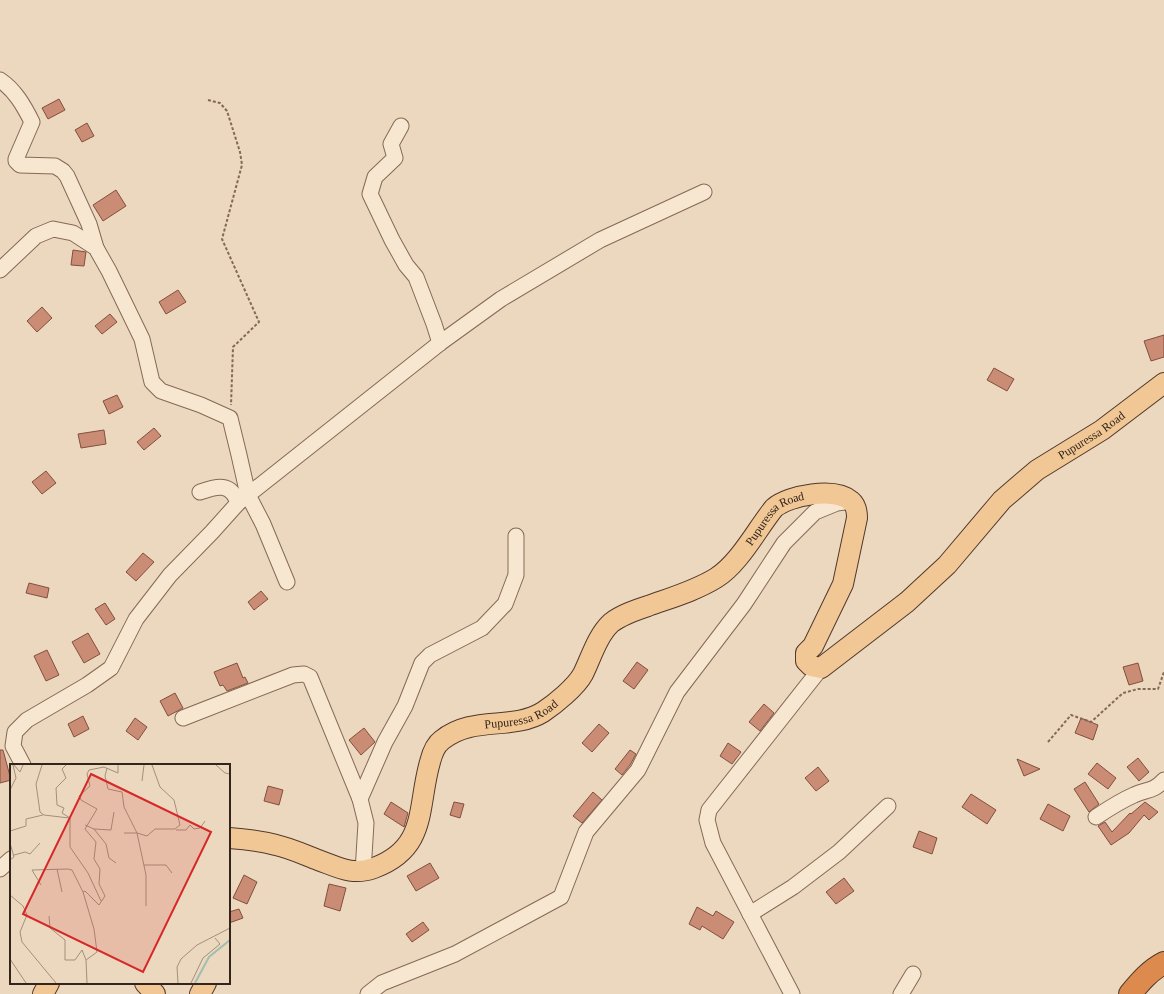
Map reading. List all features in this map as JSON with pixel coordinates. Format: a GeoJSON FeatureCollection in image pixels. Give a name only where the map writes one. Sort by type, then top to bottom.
{"type":"FeatureCollection","features":[{"type":"Feature","properties":{"kind":"highway"},"geometry":{"type":"LineString","coordinates":[[1130,994],[1141,981],[1164,963]]}},
{"type":"Feature","properties":{"kind":"main road","name":"Pupuressa Road"},"geometry":{"type":"LineString","coordinates":[[821,668],[907,602],[947,565],[1002,500],[1037,470],[1102,430],[1164,383]]}},
{"type":"Feature","properties":{"kind":"main road","name":"Pupuressa Road"},"geometry":{"type":"LineString","coordinates":[[230,838],[276,845],[341,870],[363,872],[390,862],[401,852],[414,836],[421,814],[430,759],[440,741],[453,731],[474,725],[526,720],[542,713],[560,700],[582,677],[603,633],[612,623],[627,614],[680,594],[716,578],[730,567],[768,515],[780,503],[811,494],[834,495],[851,501]]}},
{"type":"Feature","properties":{"kind":"main road"},"geometry":{"type":"LineString","coordinates":[[821,668],[811,666],[806,661],[806,653],[813,646],[843,584],[857,518],[857,512],[851,501]]}},
{"type":"Feature","properties":{"kind":"main road"},"geometry":{"type":"LineString","coordinates":[[43,994],[48,984]]}},
{"type":"Feature","properties":{"kind":"main road"},"geometry":{"type":"LineString","coordinates":[[146,984],[155,994]]}},
{"type":"Feature","properties":{"kind":"main road"},"geometry":{"type":"LineString","coordinates":[[200,994],[205,984]]}},
{"type":"Feature","properties":{"kind":"street"},"geometry":{"type":"LineString","coordinates":[[0,80],[7,85],[22,103],[32,122],[16,161],[20,165],[55,166],[63,170],[68,176],[89,224],[96,248],[109,271],[142,339],[152,382],[162,391],[201,405],[230,418],[239,454],[243,499]]}},
{"type":"Feature","properties":{"kind":"street"},"geometry":{"type":"LineString","coordinates":[[401,126],[391,144],[395,158],[375,177],[370,194],[392,240],[406,265],[416,277],[440,343]]}},
{"type":"Feature","properties":{"kind":"street"},"geometry":{"type":"LineString","coordinates":[[22,764],[13,746],[15,732],[27,720],[87,685],[111,668],[136,619],[170,575],[243,499],[440,343],[500,299],[600,240],[704,192]]}},
{"type":"Feature","properties":{"kind":"street"},"geometry":{"type":"LineString","coordinates":[[0,270],[36,236],[53,229],[73,233],[96,248]]}},
{"type":"Feature","properties":{"kind":"street"},"geometry":{"type":"LineString","coordinates":[[200,492],[217,487],[225,488],[243,499],[263,524],[287,582]]}},
{"type":"Feature","properties":{"kind":"street"},"geometry":{"type":"LineString","coordinates":[[368,994],[382,983],[456,954],[561,897],[586,832],[638,770],[677,692],[744,604],[784,543],[815,512],[836,503],[851,501]]}},
{"type":"Feature","properties":{"kind":"street"},"geometry":{"type":"LineString","coordinates":[[360,799],[384,742],[405,706],[422,663],[430,655],[482,628],[505,604],[516,576],[516,536]]}},
{"type":"Feature","properties":{"kind":"street"},"geometry":{"type":"LineString","coordinates":[[792,994],[712,843],[707,820],[709,810],[821,668]]}},
{"type":"Feature","properties":{"kind":"street"},"geometry":{"type":"LineString","coordinates":[[184,718],[293,675],[304,674],[310,677],[360,799],[366,823],[363,872]]}},
{"type":"Feature","properties":{"kind":"street"},"geometry":{"type":"LineString","coordinates":[[1096,817],[1118,802],[1157,787],[1164,780]]}},
{"type":"Feature","properties":{"kind":"street"},"geometry":{"type":"LineString","coordinates":[[750,914],[793,888],[839,852],[888,806]]}},
{"type":"Feature","properties":{"kind":"street"},"geometry":{"type":"LineString","coordinates":[[0,869],[10,860]]}},
{"type":"Feature","properties":{"kind":"street"},"geometry":{"type":"LineString","coordinates":[[901,994],[913,974]]}},
{"type":"Feature","properties":{"kind":"path"},"geometry":{"type":"LineString","coordinates":[[208,100],[220,104],[227,112],[240,152],[242,165],[222,239],[258,322],[233,347],[230,418]]}},
{"type":"Feature","properties":{"kind":"path"},"geometry":{"type":"LineString","coordinates":[[1048,742],[1071,715],[1091,722],[1123,693],[1138,689],[1158,689],[1164,672]]}},
{"type":"Feature","properties":{"kind":"building"},"geometry":{"type":"Polygon","coordinates":[[[59,99],[65,110],[48,119],[42,108],[59,99]]]}},
{"type":"Feature","properties":{"kind":"building"},"geometry":{"type":"Polygon","coordinates":[[[87,123],[94,136],[82,142],[75,130],[87,123]]]}},
{"type":"Feature","properties":{"kind":"building"},"geometry":{"type":"Polygon","coordinates":[[[116,190],[126,206],[103,221],[93,205],[116,190]]]}},
{"type":"Feature","properties":{"kind":"building"},"geometry":{"type":"Polygon","coordinates":[[[73,250],[86,252],[84,266],[71,265],[73,250]]]}},
{"type":"Feature","properties":{"kind":"building"},"geometry":{"type":"Polygon","coordinates":[[[178,290],[186,302],[166,314],[159,302],[178,290]]]}},
{"type":"Feature","properties":{"kind":"building"},"geometry":{"type":"Polygon","coordinates":[[[42,307],[52,318],[37,332],[27,321],[42,307]]]}},
{"type":"Feature","properties":{"kind":"building"},"geometry":{"type":"Polygon","coordinates":[[[110,314],[117,322],[102,334],[95,326],[110,314]]]}},
{"type":"Feature","properties":{"kind":"building"},"geometry":{"type":"Polygon","coordinates":[[[1164,335],[1164,357],[1151,361],[1144,341],[1164,335]]]}},
{"type":"Feature","properties":{"kind":"building"},"geometry":{"type":"Polygon","coordinates":[[[994,368],[1014,379],[1007,391],[987,380],[994,368]]]}},
{"type":"Feature","properties":{"kind":"building"},"geometry":{"type":"Polygon","coordinates":[[[117,395],[123,407],[109,414],[103,401],[117,395]]]}},
{"type":"Feature","properties":{"kind":"building"},"geometry":{"type":"Polygon","coordinates":[[[154,428],[161,436],[144,450],[137,442],[154,428]]]}},
{"type":"Feature","properties":{"kind":"building"},"geometry":{"type":"Polygon","coordinates":[[[104,430],[106,444],[81,448],[78,434],[104,430]]]}},
{"type":"Feature","properties":{"kind":"building"},"geometry":{"type":"Polygon","coordinates":[[[46,471],[56,483],[42,494],[32,482],[46,471]]]}},
{"type":"Feature","properties":{"kind":"building"},"geometry":{"type":"Polygon","coordinates":[[[143,553],[154,562],[136,581],[126,572],[143,553]]]}},
{"type":"Feature","properties":{"kind":"building"},"geometry":{"type":"Polygon","coordinates":[[[29,583],[49,588],[47,598],[26,593],[29,583]]]}},
{"type":"Feature","properties":{"kind":"building"},"geometry":{"type":"Polygon","coordinates":[[[261,591],[268,599],[254,610],[248,602],[261,591]]]}},
{"type":"Feature","properties":{"kind":"building"},"geometry":{"type":"Polygon","coordinates":[[[105,603],[115,619],[106,625],[95,609],[105,603]]]}},
{"type":"Feature","properties":{"kind":"building"},"geometry":{"type":"Polygon","coordinates":[[[88,633],[100,654],[84,663],[72,642],[88,633]]]}},
{"type":"Feature","properties":{"kind":"building"},"geometry":{"type":"Polygon","coordinates":[[[47,650],[59,675],[46,681],[34,656],[47,650]]]}},
{"type":"Feature","properties":{"kind":"building"},"geometry":{"type":"Polygon","coordinates":[[[637,662],[648,670],[634,689],[623,681],[637,662]]]}},
{"type":"Feature","properties":{"kind":"building"},"geometry":{"type":"Polygon","coordinates":[[[237,663],[243,678],[245,677],[248,683],[227,691],[223,685],[220,686],[214,672],[237,663]]]}},
{"type":"Feature","properties":{"kind":"building"},"geometry":{"type":"Polygon","coordinates":[[[1138,663],[1143,681],[1129,685],[1123,667],[1138,663]]]}},
{"type":"Feature","properties":{"kind":"building"},"geometry":{"type":"Polygon","coordinates":[[[175,693],[183,708],[168,716],[160,701],[175,693]]]}},
{"type":"Feature","properties":{"kind":"building"},"geometry":{"type":"Polygon","coordinates":[[[764,704],[774,713],[760,731],[749,722],[764,704]]]}},
{"type":"Feature","properties":{"kind":"building"},"geometry":{"type":"Polygon","coordinates":[[[83,716],[89,729],[74,737],[68,724],[83,716]]]}},
{"type":"Feature","properties":{"kind":"building"},"geometry":{"type":"Polygon","coordinates":[[[135,718],[147,727],[138,740],[126,731],[135,718]]]}},
{"type":"Feature","properties":{"kind":"building"},"geometry":{"type":"Polygon","coordinates":[[[1081,718],[1098,725],[1093,740],[1075,733],[1081,718]]]}},
{"type":"Feature","properties":{"kind":"building"},"geometry":{"type":"Polygon","coordinates":[[[599,724],[609,733],[592,752],[582,743],[599,724]]]}},
{"type":"Feature","properties":{"kind":"building"},"geometry":{"type":"Polygon","coordinates":[[[364,728],[375,742],[361,755],[349,740],[364,728]]]}},
{"type":"Feature","properties":{"kind":"building"},"geometry":{"type":"Polygon","coordinates":[[[728,743],[741,752],[732,764],[720,756],[728,743]]]}},
{"type":"Feature","properties":{"kind":"building"},"geometry":{"type":"Polygon","coordinates":[[[0,750],[3,750],[10,780],[0,783],[0,750]]]}},
{"type":"Feature","properties":{"kind":"building"},"geometry":{"type":"Polygon","coordinates":[[[630,750],[636,754],[622,775],[615,769],[630,750]]]}},
{"type":"Feature","properties":{"kind":"building"},"geometry":{"type":"Polygon","coordinates":[[[1138,758],[1149,772],[1139,781],[1127,767],[1138,758]]]}},
{"type":"Feature","properties":{"kind":"building"},"geometry":{"type":"Polygon","coordinates":[[[1017,759],[1040,769],[1024,776],[1017,759]]]}},
{"type":"Feature","properties":{"kind":"building"},"geometry":{"type":"Polygon","coordinates":[[[1097,763],[1116,778],[1108,789],[1088,774],[1097,763]]]}},
{"type":"Feature","properties":{"kind":"building"},"geometry":{"type":"Polygon","coordinates":[[[818,767],[829,781],[816,791],[805,778],[818,767]]]}},
{"type":"Feature","properties":{"kind":"building"},"geometry":{"type":"Polygon","coordinates":[[[1085,782],[1099,804],[1089,812],[1074,789],[1085,782]]]}},
{"type":"Feature","properties":{"kind":"building"},"geometry":{"type":"Polygon","coordinates":[[[268,786],[283,790],[279,805],[264,801],[268,786]]]}},
{"type":"Feature","properties":{"kind":"building"},"geometry":{"type":"Polygon","coordinates":[[[593,792],[602,800],[582,823],[573,816],[593,792]]]}},
{"type":"Feature","properties":{"kind":"building"},"geometry":{"type":"Polygon","coordinates":[[[971,794],[996,810],[987,824],[962,807],[971,794]]]}},
{"type":"Feature","properties":{"kind":"building"},"geometry":{"type":"Polygon","coordinates":[[[391,802],[408,813],[404,827],[384,814],[391,802]]]}},
{"type":"Feature","properties":{"kind":"building"},"geometry":{"type":"Polygon","coordinates":[[[454,802],[464,804],[460,818],[450,815],[454,802]]]}},
{"type":"Feature","properties":{"kind":"building"},"geometry":{"type":"Polygon","coordinates":[[[1145,802],[1158,812],[1149,820],[1144,815],[1129,833],[1111,845],[1098,826],[1105,822],[1112,832],[1130,813],[1131,814],[1145,802]]]}},
{"type":"Feature","properties":{"kind":"building"},"geometry":{"type":"Polygon","coordinates":[[[1048,804],[1070,816],[1063,831],[1040,819],[1048,804]]]}},
{"type":"Feature","properties":{"kind":"building"},"geometry":{"type":"Polygon","coordinates":[[[919,831],[937,838],[932,854],[913,847],[919,831]]]}},
{"type":"Feature","properties":{"kind":"building"},"geometry":{"type":"Polygon","coordinates":[[[430,863],[439,878],[416,891],[407,876],[430,863]]]}},
{"type":"Feature","properties":{"kind":"building"},"geometry":{"type":"Polygon","coordinates":[[[244,875],[257,882],[247,904],[233,898],[244,875]]]}},
{"type":"Feature","properties":{"kind":"building"},"geometry":{"type":"Polygon","coordinates":[[[844,878],[854,891],[836,904],[826,892],[844,878]]]}},
{"type":"Feature","properties":{"kind":"building"},"geometry":{"type":"Polygon","coordinates":[[[329,884],[346,888],[340,911],[324,906],[329,884]]]}},
{"type":"Feature","properties":{"kind":"building"},"geometry":{"type":"Polygon","coordinates":[[[697,907],[713,916],[716,911],[734,922],[723,939],[702,926],[700,930],[689,924],[697,907]]]}},
{"type":"Feature","properties":{"kind":"building"},"geometry":{"type":"Polygon","coordinates":[[[239,909],[243,918],[230,923],[230,912],[239,909]]]}},
{"type":"Feature","properties":{"kind":"building"},"geometry":{"type":"Polygon","coordinates":[[[423,922],[429,930],[412,942],[406,934],[423,922]]]}}]}
